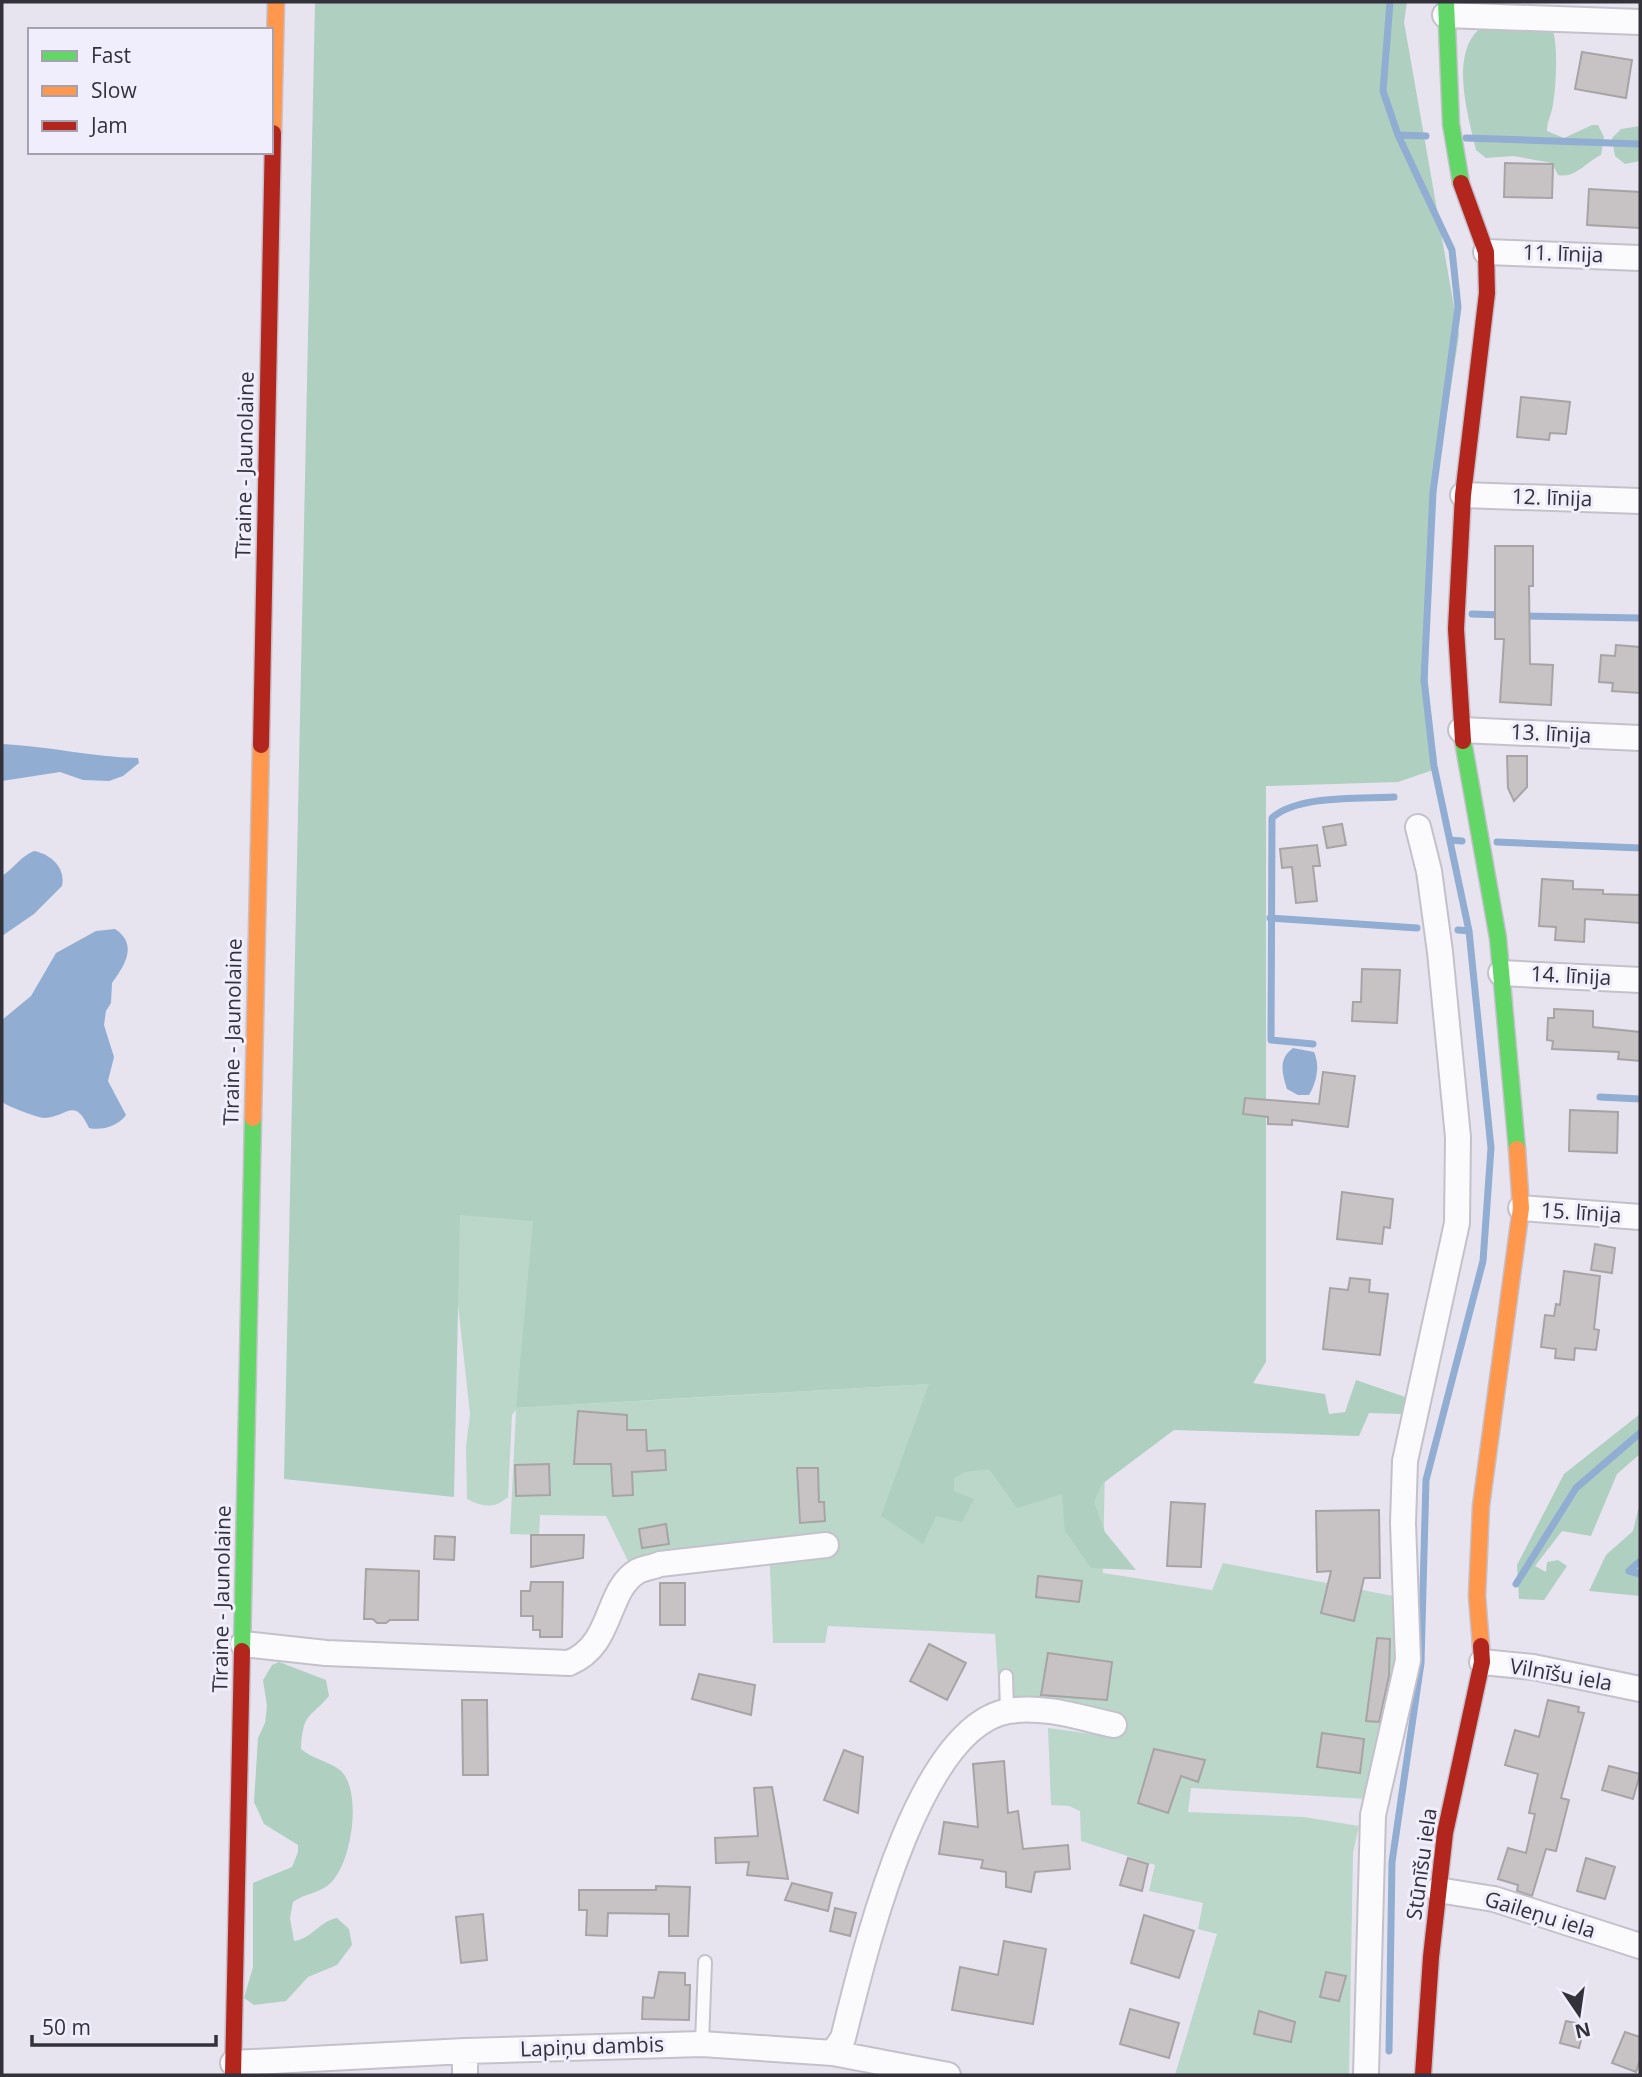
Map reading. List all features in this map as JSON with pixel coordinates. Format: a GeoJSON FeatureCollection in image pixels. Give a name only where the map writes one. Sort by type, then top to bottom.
{"type":"FeatureCollection","features":[{"type":"Feature","properties":{"kind":"street","name":"Tīraine - Jaunolaine"},"geometry":{"type":"LineString","coordinates":[[273,151],[276,2]]}},
{"type":"Feature","properties":{"kind":"street"},"geometry":{"type":"LineString","coordinates":[[1486,252],[1476,231],[1459,177],[1451,124],[1446,8],[1640,22]]}},
{"type":"Feature","properties":{"kind":"street","name":"Tīraine - Jaunolaine"},"geometry":{"type":"LineString","coordinates":[[233,2069],[273,154]]}},
{"type":"Feature","properties":{"kind":"street","name":"11. līnija"},"geometry":{"type":"LineString","coordinates":[[1486,252],[1640,258]]}},
{"type":"Feature","properties":{"kind":"street","name":"Stūnīšu iela"},"geometry":{"type":"LineString","coordinates":[[1423,2075],[1438,1890],[1446,1833],[1482,1662],[1477,1596],[1481,1506],[1521,1208],[1511,1057],[1498,938],[1461,730],[1456,629],[1463,495],[1487,293],[1486,252]]}},
{"type":"Feature","properties":{"kind":"street","name":"12. līnija"},"geometry":{"type":"LineString","coordinates":[[1463,495],[1640,501]]}},
{"type":"Feature","properties":{"kind":"street","name":"13. līnija"},"geometry":{"type":"LineString","coordinates":[[1461,730],[1640,738]]}},
{"type":"Feature","properties":{"kind":"street"},"geometry":{"type":"LineString","coordinates":[[1366,2075],[1373,1815],[1408,1660],[1403,1523],[1405,1461],[1457,1223],[1458,1137],[1440,952],[1429,871],[1418,827]]}},
{"type":"Feature","properties":{"kind":"street","name":"14. līnija"},"geometry":{"type":"LineString","coordinates":[[1501,973],[1640,980]]}},
{"type":"Feature","properties":{"kind":"street","name":"15. līnija"},"geometry":{"type":"LineString","coordinates":[[1521,1208],[1640,1217]]}},
{"type":"Feature","properties":{"kind":"street"},"geometry":{"type":"LineString","coordinates":[[243,1644],[326,1653],[569,1663],[584,1657],[596,1644],[625,1584],[637,1572],[660,1564],[826,1545]]}},
{"type":"Feature","properties":{"kind":"street","name":"Vilnīšu iela"},"geometry":{"type":"LineString","coordinates":[[1482,1662],[1533,1667],[1640,1689]]}},
{"type":"Feature","properties":{"kind":"street"},"geometry":{"type":"LineString","coordinates":[[833,2053],[843,2038],[898,1849],[924,1794],[964,1738],[986,1720],[1007,1711],[1059,1713],[1114,1725]]}},
{"type":"Feature","properties":{"kind":"street","name":"Gaileņu iela"},"geometry":{"type":"LineString","coordinates":[[1438,1890],[1494,1899],[1640,1946]]}},
{"type":"Feature","properties":{"kind":"street","name":"Lapiņu dambis"},"geometry":{"type":"LineString","coordinates":[[233,2069],[466,2051],[702,2044],[833,2053],[948,2075]]}},
{"type":"Feature","properties":{"kind":"street"},"geometry":{"type":"LineString","coordinates":[[465,2075],[466,2051]]}},
{"type":"Feature","properties":{"kind":"lane"},"geometry":{"type":"LineString","coordinates":[[1006,1676],[1007,1711]]}},
{"type":"Feature","properties":{"kind":"lane"},"geometry":{"type":"LineString","coordinates":[[702,2044],[705,1962]]}},
{"type":"Feature","properties":{"kind":"green space"},"geometry":{"type":"Polygon","coordinates":[[[315,2],[1407,2],[1404,22],[1459,335],[1429,527],[1428,683],[1436,769],[1398,782],[1266,786],[1266,1362],[1253,1383],[1325,1394],[1329,1414],[1345,1412],[1356,1380],[1408,1398],[1402,1414],[1369,1413],[1359,1436],[1174,1430],[1102,1484],[1094,1502],[1105,1532],[1136,1570],[1091,1568],[1065,1531],[1062,1494],[1017,1508],[989,1469],[965,1472],[954,1478],[954,1491],[974,1499],[962,1522],[936,1516],[923,1544],[881,1516],[929,1384],[516,1408],[533,1221],[460,1215],[454,1497],[284,1479],[315,2]]]}},
{"type":"Feature","properties":{"kind":"green space"},"geometry":{"type":"Polygon","coordinates":[[[1488,23],[1551,26],[1555,41],[1556,76],[1547,131],[1564,138],[1592,125],[1598,125],[1604,137],[1601,155],[1564,176],[1558,175],[1552,163],[1513,156],[1486,158],[1476,150],[1465,100],[1464,63],[1467,47],[1475,33],[1488,23]]]}},
{"type":"Feature","properties":{"kind":"green space"},"geometry":{"type":"Polygon","coordinates":[[[1640,126],[1640,161],[1625,164],[1615,156],[1612,138],[1621,129],[1640,126]]]}},
{"type":"Feature","properties":{"kind":"green space"},"geometry":{"type":"Polygon","coordinates":[[[527,1202],[534,1223],[517,1408],[930,1384],[1106,1408],[1103,1573],[1212,1590],[1223,1563],[1393,1596],[1395,1651],[1391,1687],[1366,1799],[1191,1788],[1188,1812],[1304,1817],[1359,1826],[1353,1853],[1349,2075],[1175,2075],[1217,1934],[1198,1929],[1203,1903],[1149,1891],[1155,1865],[1081,1841],[1080,1811],[1069,1806],[1051,1805],[1048,1728],[1115,1737],[1120,1719],[997,1709],[999,1692],[995,1634],[828,1626],[825,1643],[773,1643],[769,1544],[629,1563],[606,1516],[540,1515],[539,1535],[510,1534],[516,1410],[512,1415],[508,1497],[488,1506],[467,1499],[466,1447],[470,1414],[453,1259],[458,1207],[527,1202]]]}},
{"type":"Feature","properties":{"kind":"green space"},"geometry":{"type":"Polygon","coordinates":[[[1640,1414],[1640,1454],[1617,1474],[1591,1536],[1562,1531],[1535,1566],[1546,1572],[1547,1562],[1558,1560],[1567,1566],[1544,1600],[1519,1599],[1517,1565],[1564,1474],[1640,1414]]]}},
{"type":"Feature","properties":{"kind":"green space"},"geometry":{"type":"Polygon","coordinates":[[[1640,1502],[1640,1596],[1589,1591],[1606,1555],[1633,1531],[1640,1502]]]}},
{"type":"Feature","properties":{"kind":"green space"},"geometry":{"type":"Polygon","coordinates":[[[279,1662],[326,1680],[329,1696],[305,1723],[301,1749],[340,1770],[347,1780],[353,1812],[348,1848],[335,1877],[327,1886],[293,1902],[290,1918],[294,1941],[306,1937],[337,1918],[349,1929],[352,1945],[337,1965],[308,1977],[286,2001],[254,2005],[244,1998],[253,1967],[253,1883],[292,1867],[298,1852],[298,1845],[264,1824],[254,1802],[258,1738],[265,1723],[267,1706],[263,1680],[272,1665],[279,1662]]]}},
{"type":"Feature","properties":{"kind":"water"},"geometry":{"type":"Polygon","coordinates":[[[2,744],[138,758],[139,763],[123,776],[109,781],[83,780],[60,772],[2,781],[2,744]]]}},
{"type":"Feature","properties":{"kind":"water"},"geometry":{"type":"Polygon","coordinates":[[[34,851],[46,855],[56,863],[62,873],[62,886],[34,914],[2,936],[2,876],[34,851]]]}},
{"type":"Feature","properties":{"kind":"water"},"geometry":{"type":"Polygon","coordinates":[[[115,929],[122,935],[128,949],[125,963],[112,983],[111,1003],[106,1011],[104,1025],[114,1057],[108,1081],[126,1115],[114,1125],[94,1129],[89,1128],[84,1118],[74,1111],[44,1118],[2,1102],[2,1020],[31,996],[56,953],[96,931],[115,929]]]}},
{"type":"Feature","properties":{"kind":"water"},"geometry":{"type":"Polygon","coordinates":[[[1293,1048],[1314,1052],[1316,1057],[1317,1074],[1309,1095],[1298,1095],[1287,1089],[1283,1062],[1293,1048]]]}},
{"type":"Feature","properties":{"kind":"building"},"geometry":{"type":"Polygon","coordinates":[[[1582,52],[1632,60],[1626,98],[1575,89],[1582,52]]]}},
{"type":"Feature","properties":{"kind":"building"},"geometry":{"type":"Polygon","coordinates":[[[1505,163],[1553,164],[1552,198],[1504,197],[1505,163]]]}},
{"type":"Feature","properties":{"kind":"building"},"geometry":{"type":"Polygon","coordinates":[[[1589,189],[1640,192],[1640,228],[1587,225],[1589,189]]]}},
{"type":"Feature","properties":{"kind":"building"},"geometry":{"type":"Polygon","coordinates":[[[1521,397],[1570,402],[1566,434],[1550,433],[1549,440],[1517,437],[1521,397]]]}},
{"type":"Feature","properties":{"kind":"building"},"geometry":{"type":"Polygon","coordinates":[[[1495,546],[1533,546],[1533,586],[1529,586],[1530,664],[1553,665],[1551,705],[1500,702],[1504,639],[1495,639],[1495,546]]]}},
{"type":"Feature","properties":{"kind":"building"},"geometry":{"type":"Polygon","coordinates":[[[1616,645],[1640,647],[1640,693],[1612,691],[1613,683],[1599,682],[1601,655],[1615,656],[1616,645]]]}},
{"type":"Feature","properties":{"kind":"building"},"geometry":{"type":"Polygon","coordinates":[[[1507,756],[1527,756],[1527,787],[1514,801],[1508,788],[1507,756]]]}},
{"type":"Feature","properties":{"kind":"building"},"geometry":{"type":"Polygon","coordinates":[[[1342,824],[1346,845],[1327,848],[1323,827],[1342,824]]]}},
{"type":"Feature","properties":{"kind":"building"},"geometry":{"type":"Polygon","coordinates":[[[1317,845],[1320,866],[1313,866],[1317,901],[1296,903],[1292,867],[1282,868],[1280,849],[1317,845]]]}},
{"type":"Feature","properties":{"kind":"building"},"geometry":{"type":"Polygon","coordinates":[[[1542,879],[1573,881],[1573,889],[1603,890],[1603,894],[1640,895],[1640,923],[1585,919],[1584,942],[1555,940],[1556,927],[1539,926],[1542,879]]]}},
{"type":"Feature","properties":{"kind":"building"},"geometry":{"type":"Polygon","coordinates":[[[1362,969],[1400,970],[1397,1023],[1352,1021],[1353,1002],[1361,1002],[1362,969]]]}},
{"type":"Feature","properties":{"kind":"building"},"geometry":{"type":"Polygon","coordinates":[[[1554,1009],[1593,1011],[1593,1027],[1640,1032],[1640,1061],[1618,1059],[1619,1052],[1552,1049],[1553,1041],[1547,1040],[1548,1018],[1554,1018],[1554,1009]]]}},
{"type":"Feature","properties":{"kind":"building"},"geometry":{"type":"Polygon","coordinates":[[[1323,1072],[1355,1076],[1348,1127],[1292,1120],[1292,1125],[1268,1124],[1268,1117],[1243,1114],[1245,1098],[1319,1104],[1323,1072]]]}},
{"type":"Feature","properties":{"kind":"building"},"geometry":{"type":"Polygon","coordinates":[[[1570,1110],[1618,1112],[1617,1153],[1569,1151],[1570,1110]]]}},
{"type":"Feature","properties":{"kind":"building"},"geometry":{"type":"Polygon","coordinates":[[[1342,1192],[1393,1199],[1390,1228],[1384,1227],[1382,1244],[1337,1239],[1342,1192]]]}},
{"type":"Feature","properties":{"kind":"building"},"geometry":{"type":"Polygon","coordinates":[[[1595,1244],[1615,1248],[1612,1273],[1591,1270],[1595,1244]]]}},
{"type":"Feature","properties":{"kind":"building"},"geometry":{"type":"Polygon","coordinates":[[[1564,1271],[1600,1276],[1594,1329],[1599,1330],[1596,1350],[1575,1348],[1574,1360],[1555,1358],[1556,1349],[1541,1347],[1545,1315],[1554,1316],[1556,1304],[1560,1305],[1564,1271]]]}},
{"type":"Feature","properties":{"kind":"building"},"geometry":{"type":"Polygon","coordinates":[[[1350,1278],[1370,1280],[1369,1292],[1388,1294],[1380,1355],[1323,1349],[1330,1288],[1348,1290],[1350,1278]]]}},
{"type":"Feature","properties":{"kind":"building"},"geometry":{"type":"Polygon","coordinates":[[[578,1411],[627,1415],[627,1430],[646,1430],[647,1451],[665,1450],[666,1470],[632,1472],[633,1495],[613,1496],[611,1464],[574,1464],[578,1411]]]}},
{"type":"Feature","properties":{"kind":"building"},"geometry":{"type":"Polygon","coordinates":[[[549,1464],[550,1495],[516,1496],[515,1465],[549,1464]]]}},
{"type":"Feature","properties":{"kind":"building"},"geometry":{"type":"Polygon","coordinates":[[[797,1468],[818,1468],[819,1502],[824,1502],[825,1521],[800,1523],[797,1468]]]}},
{"type":"Feature","properties":{"kind":"building"},"geometry":{"type":"Polygon","coordinates":[[[1171,1502],[1205,1504],[1201,1567],[1167,1566],[1171,1502]]]}},
{"type":"Feature","properties":{"kind":"building"},"geometry":{"type":"Polygon","coordinates":[[[1379,1510],[1380,1578],[1364,1578],[1354,1621],[1321,1613],[1331,1571],[1317,1572],[1316,1511],[1379,1510]]]}},
{"type":"Feature","properties":{"kind":"building"},"geometry":{"type":"Polygon","coordinates":[[[666,1524],[669,1544],[642,1548],[639,1529],[666,1524]]]}},
{"type":"Feature","properties":{"kind":"building"},"geometry":{"type":"Polygon","coordinates":[[[531,1535],[584,1535],[583,1558],[531,1567],[531,1535]]]}},
{"type":"Feature","properties":{"kind":"building"},"geometry":{"type":"Polygon","coordinates":[[[435,1536],[455,1537],[454,1560],[434,1559],[435,1536]]]}},
{"type":"Feature","properties":{"kind":"building"},"geometry":{"type":"Polygon","coordinates":[[[366,1569],[419,1571],[418,1620],[377,1623],[373,1619],[364,1619],[366,1569]]]}},
{"type":"Feature","properties":{"kind":"building"},"geometry":{"type":"Polygon","coordinates":[[[1038,1576],[1082,1581],[1079,1602],[1036,1597],[1038,1576]]]}},
{"type":"Feature","properties":{"kind":"building"},"geometry":{"type":"Polygon","coordinates":[[[531,1582],[563,1582],[562,1637],[540,1637],[540,1630],[533,1630],[533,1616],[521,1616],[521,1591],[530,1591],[531,1582]]]}},
{"type":"Feature","properties":{"kind":"building"},"geometry":{"type":"Polygon","coordinates":[[[660,1583],[685,1583],[685,1625],[660,1625],[660,1583]]]}},
{"type":"Feature","properties":{"kind":"building"},"geometry":{"type":"Polygon","coordinates":[[[1377,1638],[1390,1639],[1389,1676],[1379,1722],[1366,1721],[1377,1638]]]}},
{"type":"Feature","properties":{"kind":"building"},"geometry":{"type":"Polygon","coordinates":[[[929,1644],[966,1663],[947,1700],[910,1681],[929,1644]]]}},
{"type":"Feature","properties":{"kind":"building"},"geometry":{"type":"Polygon","coordinates":[[[1048,1653],[1112,1662],[1107,1700],[1041,1695],[1048,1653]]]}},
{"type":"Feature","properties":{"kind":"building"},"geometry":{"type":"Polygon","coordinates":[[[699,1674],[755,1685],[751,1715],[692,1699],[699,1674]]]}},
{"type":"Feature","properties":{"kind":"building"},"geometry":{"type":"Polygon","coordinates":[[[462,1700],[487,1700],[488,1775],[463,1775],[462,1700]]]}},
{"type":"Feature","properties":{"kind":"building"},"geometry":{"type":"Polygon","coordinates":[[[1548,1700],[1579,1707],[1578,1712],[1584,1713],[1561,1798],[1569,1800],[1556,1851],[1546,1849],[1532,1896],[1517,1891],[1518,1885],[1498,1879],[1508,1848],[1526,1853],[1535,1814],[1529,1813],[1538,1774],[1505,1765],[1515,1730],[1539,1737],[1548,1700]]]}},
{"type":"Feature","properties":{"kind":"building"},"geometry":{"type":"Polygon","coordinates":[[[1322,1733],[1364,1739],[1360,1773],[1317,1767],[1322,1733]]]}},
{"type":"Feature","properties":{"kind":"building"},"geometry":{"type":"Polygon","coordinates":[[[1154,1749],[1205,1760],[1198,1782],[1181,1776],[1168,1813],[1138,1803],[1154,1749]]]}},
{"type":"Feature","properties":{"kind":"building"},"geometry":{"type":"Polygon","coordinates":[[[844,1750],[863,1757],[858,1813],[824,1800],[844,1750]]]}},
{"type":"Feature","properties":{"kind":"building"},"geometry":{"type":"Polygon","coordinates":[[[1004,1761],[1008,1813],[1018,1811],[1023,1849],[1068,1845],[1070,1869],[1035,1872],[1031,1892],[1006,1887],[1006,1872],[981,1868],[983,1860],[939,1854],[944,1822],[978,1827],[973,1764],[1004,1761]]]}},
{"type":"Feature","properties":{"kind":"building"},"geometry":{"type":"Polygon","coordinates":[[[1609,1766],[1640,1774],[1633,1799],[1602,1790],[1609,1766]]]}},
{"type":"Feature","properties":{"kind":"building"},"geometry":{"type":"Polygon","coordinates":[[[772,1787],[788,1879],[747,1875],[749,1862],[716,1863],[715,1838],[758,1836],[754,1788],[772,1787]]]}},
{"type":"Feature","properties":{"kind":"building"},"geometry":{"type":"Polygon","coordinates":[[[1128,1858],[1148,1864],[1142,1891],[1120,1885],[1128,1858]]]}},
{"type":"Feature","properties":{"kind":"building"},"geometry":{"type":"Polygon","coordinates":[[[1586,1858],[1615,1867],[1605,1899],[1577,1891],[1586,1858]]]}},
{"type":"Feature","properties":{"kind":"building"},"geometry":{"type":"Polygon","coordinates":[[[792,1883],[832,1893],[828,1911],[785,1900],[792,1883]]]}},
{"type":"Feature","properties":{"kind":"building"},"geometry":{"type":"Polygon","coordinates":[[[656,1886],[690,1887],[688,1936],[669,1936],[669,1914],[608,1913],[607,1936],[586,1935],[587,1910],[579,1910],[579,1890],[656,1890],[656,1886]]]}},
{"type":"Feature","properties":{"kind":"building"},"geometry":{"type":"Polygon","coordinates":[[[835,1908],[856,1913],[850,1936],[830,1931],[835,1908]]]}},
{"type":"Feature","properties":{"kind":"building"},"geometry":{"type":"Polygon","coordinates":[[[483,1914],[487,1960],[461,1963],[456,1917],[483,1914]]]}},
{"type":"Feature","properties":{"kind":"building"},"geometry":{"type":"Polygon","coordinates":[[[1144,1915],[1194,1931],[1179,1978],[1131,1963],[1144,1915]]]}},
{"type":"Feature","properties":{"kind":"building"},"geometry":{"type":"Polygon","coordinates":[[[1004,1941],[1046,1949],[1033,2024],[952,2010],[960,1967],[998,1975],[1004,1941]]]}},
{"type":"Feature","properties":{"kind":"building"},"geometry":{"type":"Polygon","coordinates":[[[659,1972],[685,1973],[685,1985],[690,1985],[689,2020],[642,2019],[643,1997],[654,1998],[659,1972]]]}},
{"type":"Feature","properties":{"kind":"building"},"geometry":{"type":"Polygon","coordinates":[[[1326,1972],[1346,1976],[1339,2001],[1320,1997],[1326,1972]]]}},
{"type":"Feature","properties":{"kind":"building"},"geometry":{"type":"Polygon","coordinates":[[[1130,2009],[1179,2023],[1169,2058],[1120,2044],[1130,2009]]]}},
{"type":"Feature","properties":{"kind":"building"},"geometry":{"type":"Polygon","coordinates":[[[1259,2011],[1295,2022],[1291,2042],[1254,2034],[1259,2011]]]}},
{"type":"Feature","properties":{"kind":"building"},"geometry":{"type":"Polygon","coordinates":[[[1566,2021],[1585,2025],[1579,2048],[1560,2043],[1566,2021]]]}},
{"type":"Feature","properties":{"kind":"building"},"geometry":{"type":"Polygon","coordinates":[[[1625,2032],[1640,2037],[1640,2060],[1636,2072],[1612,2063],[1625,2032]]]}},
{"type":"Feature","properties":{"kind":"waterway"},"geometry":{"type":"LineString","coordinates":[[1389,2051],[1392,1862],[1421,1663],[1426,1480],[1483,1261],[1491,1148],[1469,931],[1434,766],[1424,680],[1433,492],[1458,307],[1452,250],[1398,135],[1383,91],[1390,2]]}},
{"type":"Feature","properties":{"kind":"waterway"},"geometry":{"type":"LineString","coordinates":[[1398,135],[1426,136]]}},
{"type":"Feature","properties":{"kind":"waterway"},"geometry":{"type":"LineString","coordinates":[[1466,138],[1640,144]]}},
{"type":"Feature","properties":{"kind":"waterway"},"geometry":{"type":"LineString","coordinates":[[1472,614],[1503,615]]}},
{"type":"Feature","properties":{"kind":"waterway"},"geometry":{"type":"LineString","coordinates":[[1522,616],[1640,618]]}},
{"type":"Feature","properties":{"kind":"waterway"},"geometry":{"type":"LineString","coordinates":[[1313,1044],[1271,1040],[1272,818],[1297,805],[1312,802],[1394,797]]}},
{"type":"Feature","properties":{"kind":"waterway"},"geometry":{"type":"LineString","coordinates":[[1450,840],[1462,841]]}},
{"type":"Feature","properties":{"kind":"waterway"},"geometry":{"type":"LineString","coordinates":[[1497,842],[1640,848]]}},
{"type":"Feature","properties":{"kind":"waterway"},"geometry":{"type":"LineString","coordinates":[[1270,918],[1417,928]]}},
{"type":"Feature","properties":{"kind":"waterway"},"geometry":{"type":"LineString","coordinates":[[1458,930],[1469,931]]}},
{"type":"Feature","properties":{"kind":"waterway"},"geometry":{"type":"LineString","coordinates":[[1600,1097],[1640,1099]]}},
{"type":"Feature","properties":{"kind":"waterway"},"geometry":{"type":"LineString","coordinates":[[1516,1584],[1576,1488],[1640,1433]]}},
{"type":"Feature","properties":{"kind":"waterway"},"geometry":{"type":"LineString","coordinates":[[1629,1571],[1640,1561]]}},
{"type":"Feature","properties":{"kind":"waterway"},"geometry":{"type":"LineString","coordinates":[[1629,1571],[1640,1574]]}},
{"type":"Feature","properties":{"kind":"traffic: fast"},"geometry":{"type":"LineString","coordinates":[[1446,2],[1451,124],[1461,183]]}},
{"type":"Feature","properties":{"kind":"traffic: fast"},"geometry":{"type":"LineString","coordinates":[[1463,741],[1498,938],[1517,1149]]}},
{"type":"Feature","properties":{"kind":"traffic: fast"},"geometry":{"type":"LineString","coordinates":[[242,1651],[253,1118]]}},
{"type":"Feature","properties":{"kind":"traffic: slow"},"geometry":{"type":"LineString","coordinates":[[273,133],[276,2]]}},
{"type":"Feature","properties":{"kind":"traffic: slow"},"geometry":{"type":"LineString","coordinates":[[253,1118],[261,745]]}},
{"type":"Feature","properties":{"kind":"traffic: slow"},"geometry":{"type":"LineString","coordinates":[[1481,1646],[1477,1596],[1481,1506],[1521,1208],[1517,1149]]}},
{"type":"Feature","properties":{"kind":"traffic: jam"},"geometry":{"type":"LineString","coordinates":[[261,745],[273,154]]}},
{"type":"Feature","properties":{"kind":"traffic: jam"},"geometry":{"type":"LineString","coordinates":[[1461,183],[1486,252],[1487,293],[1463,495],[1456,629],[1463,741]]}},
{"type":"Feature","properties":{"kind":"traffic: jam"},"geometry":{"type":"LineString","coordinates":[[1423,2075],[1431,1957],[1445,1833],[1482,1662],[1481,1646]]}},
{"type":"Feature","properties":{"kind":"traffic: jam"},"geometry":{"type":"LineString","coordinates":[[233,2075],[242,1651]]}}]}
